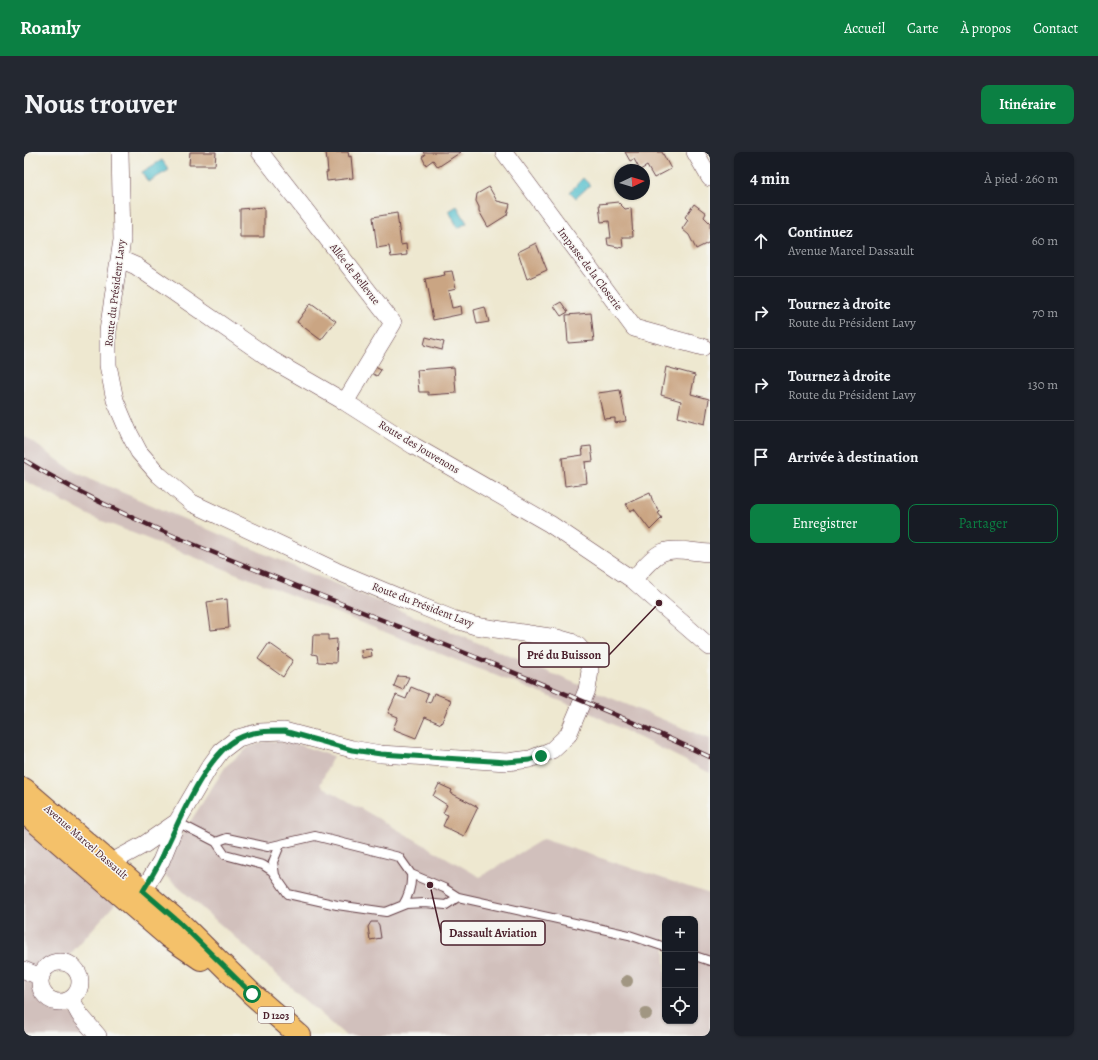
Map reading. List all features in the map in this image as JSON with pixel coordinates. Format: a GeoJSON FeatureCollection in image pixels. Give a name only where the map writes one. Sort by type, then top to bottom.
{"type":"FeatureCollection","features":[{"type":"Feature","properties":{"kind":"main road","name":"Avenue Marcel Dassault"},"geometry":{"type":"LineString","coordinates":[[24,789],[105,869],[137,898],[180,923],[252,994],[300,1036]]}},
{"type":"Feature","properties":{"kind":"main road","name":"Avenue Marcel Dassault"},"geometry":{"type":"LineString","coordinates":[[24,812],[105,869]]}},
{"type":"Feature","properties":{"kind":"street","name":"Route du Président Lavy"},"geometry":{"type":"LineString","coordinates":[[120,152],[122,240],[108,331],[108,365],[115,400],[128,433],[139,452],[159,476],[192,503],[336,571],[453,619],[475,626],[564,639],[578,646],[587,656],[590,663],[587,690],[568,735],[560,744],[541,756],[530,760],[507,762],[388,754],[352,750],[284,731],[260,732],[238,738],[222,751],[208,769],[177,822],[161,861],[137,898]]}},
{"type":"Feature","properties":{"kind":"street","name":"Allée de Bellevue"},"geometry":{"type":"LineString","coordinates":[[260,152],[393,323],[345,402]]}},
{"type":"Feature","properties":{"kind":"street","name":"Impasse de la Closerie"},"geometry":{"type":"LineString","coordinates":[[504,152],[634,328],[703,347]]}},
{"type":"Feature","properties":{"kind":"street"},"geometry":{"type":"LineString","coordinates":[[695,152],[710,178]]}},
{"type":"Feature","properties":{"kind":"street","name":"Route des Jouvenons"},"geometry":{"type":"LineString","coordinates":[[120,259],[136,266],[272,360],[345,402],[414,446],[550,524],[633,580],[710,647]]}},
{"type":"Feature","properties":{"kind":"street"},"geometry":{"type":"LineString","coordinates":[[633,580],[650,560],[660,552],[667,549],[710,553]]}},
{"type":"Feature","properties":{"kind":"street","name":"Route du Président Lavy"},"geometry":{"type":"LineString","coordinates":[[105,869],[177,822]]}},
{"type":"Feature","properties":{"kind":"street"},"geometry":{"type":"LineString","coordinates":[[62,962],[71,965],[77,972],[80,981],[78,990],[70,999],[57,1002],[48,998],[42,991],[40,977],[45,968],[53,963],[62,962]]}},
{"type":"Feature","properties":{"kind":"street"},"geometry":{"type":"LineString","coordinates":[[24,970],[40,977]]}},
{"type":"Feature","properties":{"kind":"street"},"geometry":{"type":"LineString","coordinates":[[70,999],[80,1015],[98,1036]]}},
{"type":"Feature","properties":{"kind":"lane"},"geometry":{"type":"LineString","coordinates":[[177,822],[216,842],[225,855],[263,865],[276,876],[288,894],[337,905],[386,912],[402,906],[425,903],[446,905],[458,897]]}},
{"type":"Feature","properties":{"kind":"lane"},"geometry":{"type":"LineString","coordinates":[[216,842],[226,838],[268,847],[315,836],[399,857],[411,874],[412,882],[409,894],[402,906]]}},
{"type":"Feature","properties":{"kind":"lane"},"geometry":{"type":"LineString","coordinates":[[276,876],[273,862],[280,845]]}},
{"type":"Feature","properties":{"kind":"lane"},"geometry":{"type":"LineString","coordinates":[[411,874],[444,888],[458,897],[629,935],[662,946]]}},
{"type":"Feature","properties":{"kind":"lane"},"geometry":{"type":"LineString","coordinates":[[698,957],[710,961]]}},
{"type":"Feature","properties":{"kind":"shaded area"},"geometry":{"type":"Polygon","coordinates":[[[24,436],[75,472],[307,572],[710,739],[710,773],[586,711],[92,517],[24,480],[24,436]]]}},
{"type":"Feature","properties":{"kind":"shaded area"},"geometry":{"type":"Polygon","coordinates":[[[267,741],[293,743],[333,756],[320,785],[480,877],[543,839],[710,894],[710,1036],[346,1036],[159,870],[226,766],[249,747],[267,741]]]}},
{"type":"Feature","properties":{"kind":"shaded area"},"geometry":{"type":"Polygon","coordinates":[[[24,799],[130,887],[41,987],[98,1036],[24,1036],[24,799]]]}},
{"type":"Feature","properties":{"kind":"water"},"geometry":{"type":"Polygon","coordinates":[[[162,160],[169,170],[148,182],[142,172],[162,160]]]}},
{"type":"Feature","properties":{"kind":"water"},"geometry":{"type":"Polygon","coordinates":[[[583,178],[590,185],[576,198],[570,192],[583,178]]]}},
{"type":"Feature","properties":{"kind":"water"},"geometry":{"type":"Polygon","coordinates":[[[457,206],[467,223],[458,228],[449,211],[457,206]]]}},
{"type":"Feature","properties":{"kind":"building"},"geometry":{"type":"Polygon","coordinates":[[[190,152],[216,152],[215,165],[189,165],[190,152]]]}},
{"type":"Feature","properties":{"kind":"building"},"geometry":{"type":"Polygon","coordinates":[[[326,152],[348,152],[349,157],[351,156],[353,178],[327,181],[326,172],[328,172],[326,152]]]}},
{"type":"Feature","properties":{"kind":"building"},"geometry":{"type":"Polygon","coordinates":[[[423,152],[461,152],[438,167],[433,160],[426,165],[422,157],[425,155],[423,152]]]}},
{"type":"Feature","properties":{"kind":"building"},"geometry":{"type":"Polygon","coordinates":[[[625,152],[662,152],[671,169],[654,178],[650,171],[650,164],[637,164],[634,159],[630,161],[625,152]]]}},
{"type":"Feature","properties":{"kind":"building"},"geometry":{"type":"Polygon","coordinates":[[[489,187],[497,201],[510,204],[507,215],[488,227],[479,211],[476,201],[477,194],[489,187]]]}},
{"type":"Feature","properties":{"kind":"building"},"geometry":{"type":"Polygon","coordinates":[[[618,202],[625,209],[631,208],[633,237],[622,237],[623,248],[608,245],[607,238],[611,238],[609,221],[601,222],[599,204],[618,202]]]}},
{"type":"Feature","properties":{"kind":"building"},"geometry":{"type":"Polygon","coordinates":[[[694,204],[706,213],[704,217],[710,223],[710,242],[696,249],[689,235],[682,229],[688,220],[685,217],[694,204]]]}},
{"type":"Feature","properties":{"kind":"building"},"geometry":{"type":"Polygon","coordinates":[[[264,207],[264,237],[240,237],[240,209],[264,207]]]}},
{"type":"Feature","properties":{"kind":"building"},"geometry":{"type":"Polygon","coordinates":[[[397,213],[401,245],[406,244],[407,255],[391,257],[389,246],[377,248],[373,217],[397,213]]]}},
{"type":"Feature","properties":{"kind":"building"},"geometry":{"type":"Polygon","coordinates":[[[536,243],[547,270],[527,279],[518,252],[536,243]]]}},
{"type":"Feature","properties":{"kind":"building"},"geometry":{"type":"Polygon","coordinates":[[[452,271],[456,288],[448,290],[452,308],[461,306],[462,314],[433,320],[425,279],[445,275],[444,272],[452,271]]]}},
{"type":"Feature","properties":{"kind":"building"},"geometry":{"type":"Polygon","coordinates":[[[561,302],[568,312],[561,316],[554,306],[561,302]]]}},
{"type":"Feature","properties":{"kind":"building"},"geometry":{"type":"Polygon","coordinates":[[[311,303],[336,321],[321,340],[297,322],[311,303]]]}},
{"type":"Feature","properties":{"kind":"building"},"geometry":{"type":"Polygon","coordinates":[[[485,307],[489,322],[477,324],[474,310],[485,307]]]}},
{"type":"Feature","properties":{"kind":"building"},"geometry":{"type":"Polygon","coordinates":[[[591,313],[594,341],[568,343],[566,315],[591,313]]]}},
{"type":"Feature","properties":{"kind":"building"},"geometry":{"type":"Polygon","coordinates":[[[426,337],[444,342],[442,350],[424,345],[426,337]]]}},
{"type":"Feature","properties":{"kind":"building"},"geometry":{"type":"Polygon","coordinates":[[[375,367],[381,370],[377,376],[371,373],[375,367]]]}},
{"type":"Feature","properties":{"kind":"building"},"geometry":{"type":"Polygon","coordinates":[[[454,367],[456,393],[428,395],[428,392],[419,392],[417,370],[454,367]]]}},
{"type":"Feature","properties":{"kind":"building"},"geometry":{"type":"Polygon","coordinates":[[[666,367],[695,375],[691,394],[709,399],[705,424],[678,417],[681,401],[661,395],[666,367]]]}},
{"type":"Feature","properties":{"kind":"building"},"geometry":{"type":"Polygon","coordinates":[[[620,390],[626,421],[615,423],[615,418],[604,419],[598,393],[620,390]]]}},
{"type":"Feature","properties":{"kind":"building"},"geometry":{"type":"Polygon","coordinates":[[[591,446],[593,461],[585,462],[587,483],[565,486],[562,458],[583,455],[582,447],[591,446]]]}},
{"type":"Feature","properties":{"kind":"building"},"geometry":{"type":"Polygon","coordinates":[[[650,493],[653,502],[660,512],[658,513],[662,518],[650,530],[634,509],[630,511],[626,504],[650,493]]]}},
{"type":"Feature","properties":{"kind":"building"},"geometry":{"type":"Polygon","coordinates":[[[227,599],[229,628],[211,630],[207,602],[227,599]]]}},
{"type":"Feature","properties":{"kind":"building"},"geometry":{"type":"Polygon","coordinates":[[[313,635],[328,635],[328,640],[337,639],[336,663],[318,662],[317,655],[312,654],[313,635]]]}},
{"type":"Feature","properties":{"kind":"building"},"geometry":{"type":"Polygon","coordinates":[[[269,643],[293,660],[283,677],[258,659],[269,643]]]}},
{"type":"Feature","properties":{"kind":"building"},"geometry":{"type":"Polygon","coordinates":[[[371,649],[372,656],[362,658],[361,650],[371,649]]]}},
{"type":"Feature","properties":{"kind":"building"},"geometry":{"type":"Polygon","coordinates":[[[398,676],[409,677],[403,690],[394,686],[398,676]]]}},
{"type":"Feature","properties":{"kind":"building"},"geometry":{"type":"Polygon","coordinates":[[[411,687],[428,694],[425,701],[430,703],[434,693],[451,700],[441,724],[425,717],[416,738],[393,729],[398,717],[388,713],[396,695],[406,699],[411,687]]]}},
{"type":"Feature","properties":{"kind":"building"},"geometry":{"type":"Polygon","coordinates":[[[439,784],[452,790],[451,793],[478,807],[464,836],[443,826],[448,815],[443,813],[447,805],[433,796],[439,784]]]}},
{"type":"Feature","properties":{"kind":"building"},"geometry":{"type":"Polygon","coordinates":[[[371,922],[377,922],[379,925],[381,938],[370,940],[368,927],[371,922]]]}},
{"type":"Feature","properties":{"kind":"railway"},"geometry":{"type":"LineString","coordinates":[[24,460],[92,498],[199,547],[459,650],[610,713],[710,757]]}},
{"type":"Feature","properties":{"kind":"place","name":"Pré du Buisson"},"geometry":{"type":"Point","coordinates":[659,603]}},
{"type":"Feature","properties":{"kind":"place","name":"Dassault Aviation"},"geometry":{"type":"Point","coordinates":[430,885]}},
{"type":"Feature","properties":{"kind":"route"},"geometry":{"type":"LineString","coordinates":[[252,994],[180,923],[143,891],[161,861],[177,822],[208,769],[230,743],[248,734],[284,731],[352,750],[381,754],[507,762],[530,760],[541,756]]}}]}
